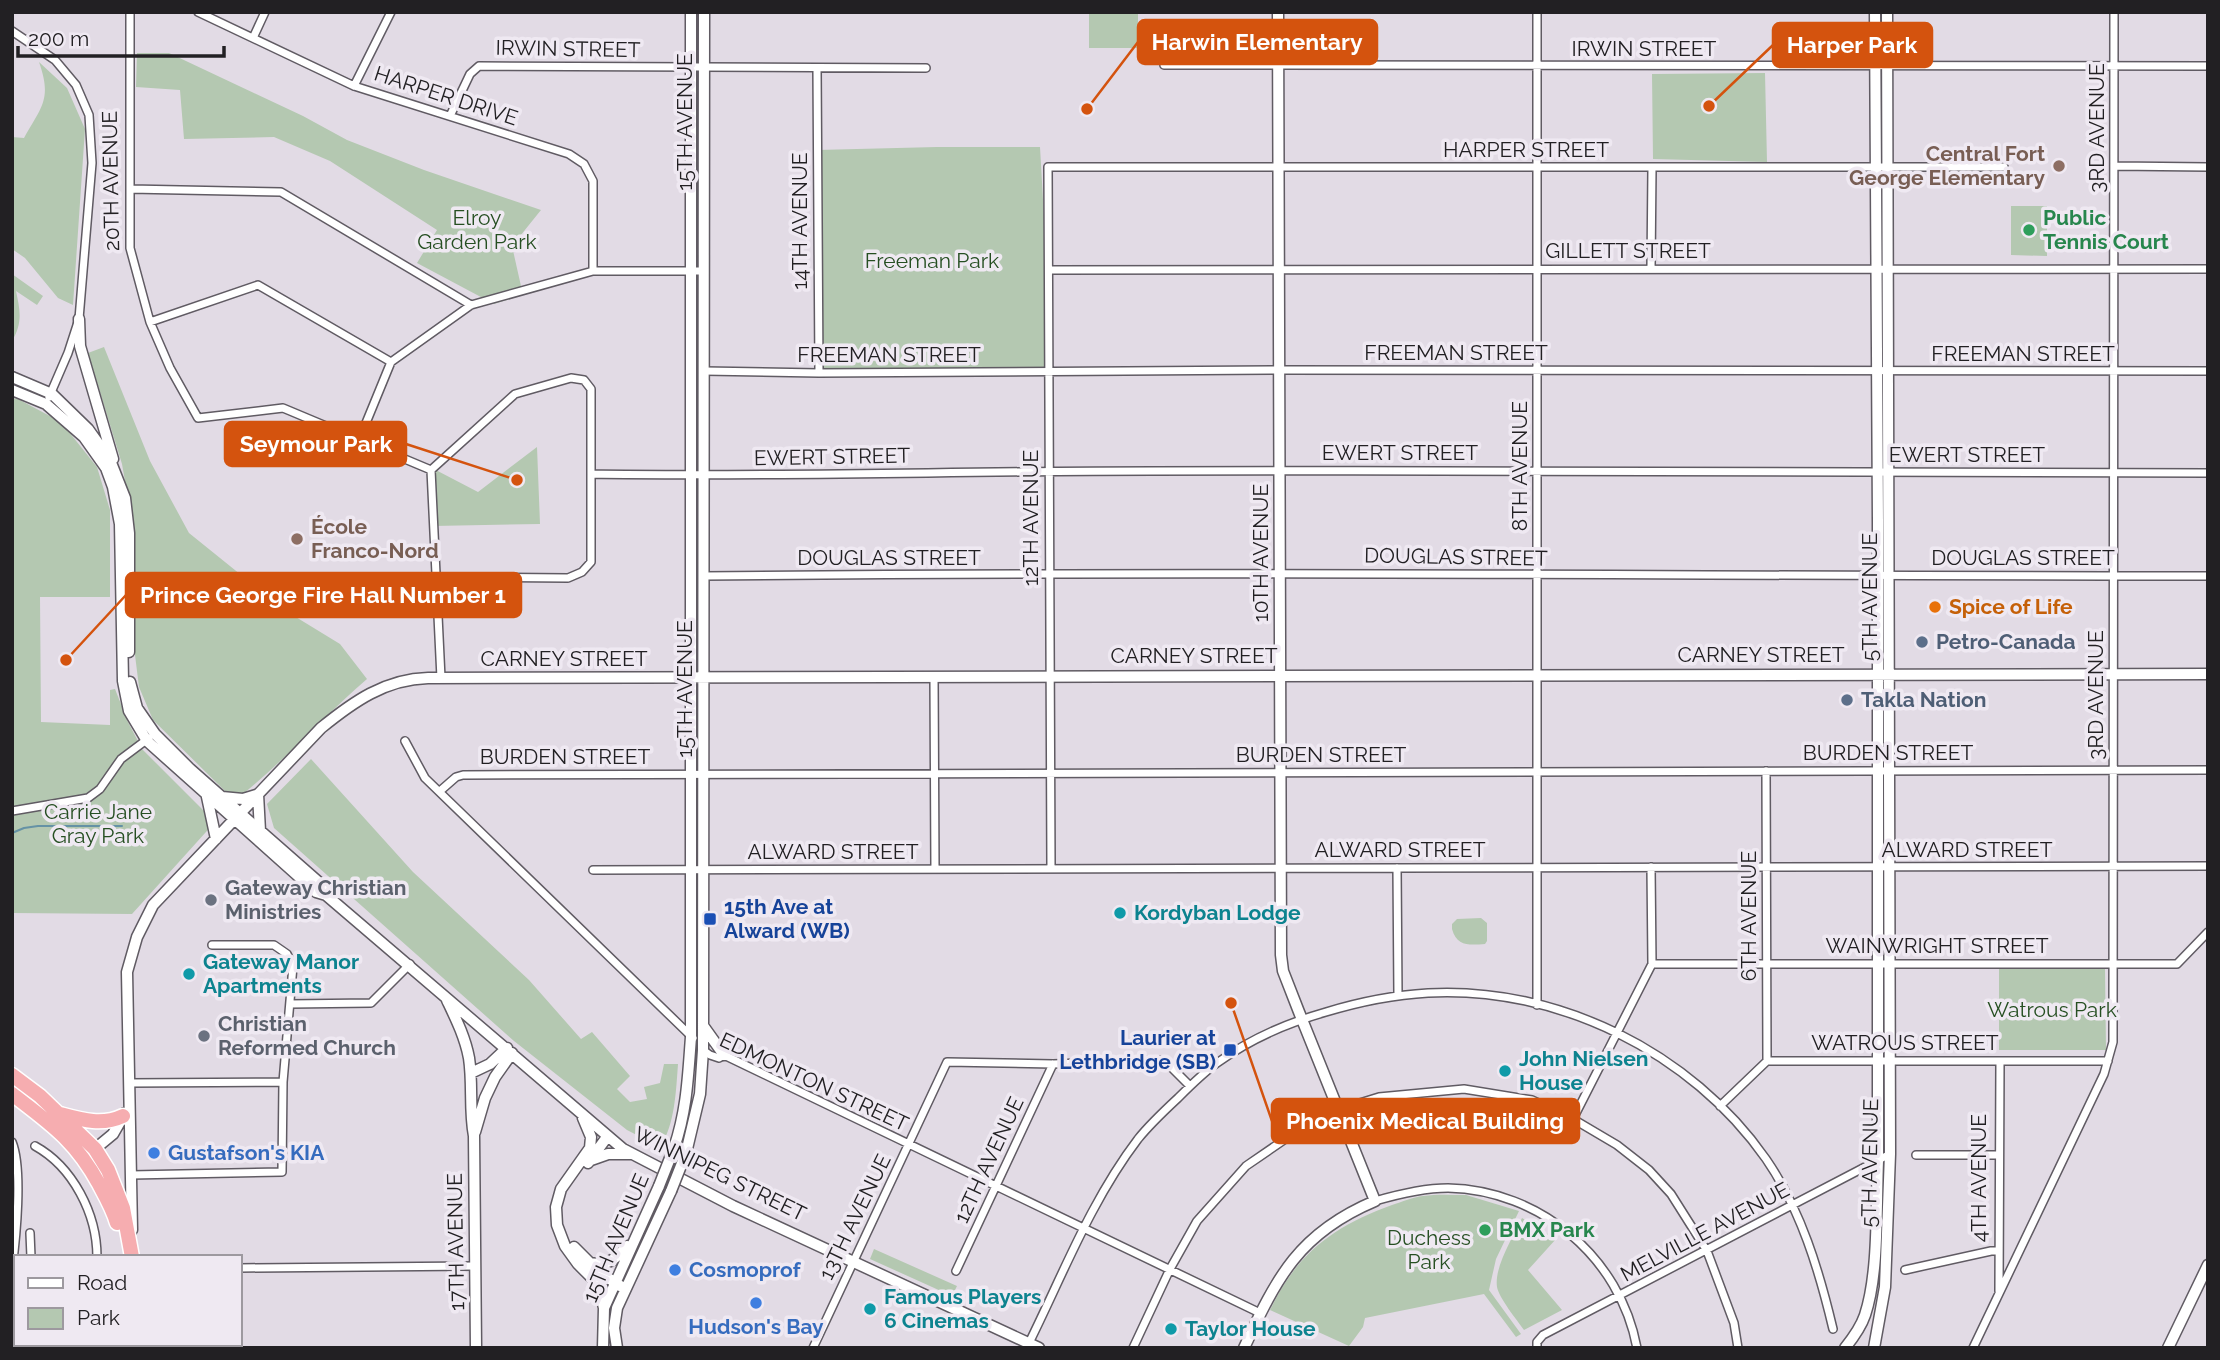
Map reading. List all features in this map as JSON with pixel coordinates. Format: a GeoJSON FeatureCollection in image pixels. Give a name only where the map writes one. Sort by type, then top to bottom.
{"type":"FeatureCollection","features":[{"type":"Feature","properties":{"kind":"highway"},"geometry":{"type":"LineString","coordinates":[[12,1075],[60,1114],[90,1153]]}},
{"type":"Feature","properties":{"kind":"highway"},"geometry":{"type":"LineString","coordinates":[[12,1094],[90,1153],[108,1170],[122,1208],[129,1255]]}},
{"type":"Feature","properties":{"kind":"highway"},"geometry":{"type":"LineString","coordinates":[[60,1114],[89,1122],[115,1120],[126,1110]]}},
{"type":"Feature","properties":{"kind":"street","name":"20TH AVENUE"},"geometry":{"type":"LineString","coordinates":[[130,12],[130,248],[150,322],[170,368],[198,418],[282,408],[359,440]]}},
{"type":"Feature","properties":{"kind":"street","name":"HARPER DRIVE"},"geometry":{"type":"LineString","coordinates":[[198,12],[354,86],[569,154],[584,164],[593,181],[593,271]]}},
{"type":"Feature","properties":{"kind":"street"},"geometry":{"type":"LineString","coordinates":[[253,38],[265,12]]}},
{"type":"Feature","properties":{"kind":"street"},"geometry":{"type":"LineString","coordinates":[[354,86],[391,12]]}},
{"type":"Feature","properties":{"kind":"street","name":"15TH AVENUE"},"geometry":{"type":"LineString","coordinates":[[603,1348],[604,1308],[674,1148],[683,1121],[688,1092],[691,1037],[691,12]]}},
{"type":"Feature","properties":{"kind":"street","name":"15TH AVENUE"},"geometry":{"type":"LineString","coordinates":[[617,1348],[614,1328],[617,1308],[686,1153],[698,1106],[704,1050],[704,12]]}},
{"type":"Feature","properties":{"kind":"street","name":"10TH AVENUE"},"geometry":{"type":"LineString","coordinates":[[1278,12],[1282,963],[1374,1201]]}},
{"type":"Feature","properties":{"kind":"street","name":"8TH AVENUE"},"geometry":{"type":"LineString","coordinates":[[1537,12],[1538,1004]]}},
{"type":"Feature","properties":{"kind":"street","name":"5TH AVENUE"},"geometry":{"type":"LineString","coordinates":[[1874,1348],[1885,1287],[1890,1154],[1885,1061],[1883,576],[1883,472],[1889,371],[1888,169],[1875,12]]}},
{"type":"Feature","properties":{"kind":"street","name":"5TH AVENUE"},"geometry":{"type":"LineString","coordinates":[[1883,472],[1876,371],[1875,168],[1887,12]]}},
{"type":"Feature","properties":{"kind":"street","name":"3RD AVENUE"},"geometry":{"type":"LineString","coordinates":[[1973,1348],[2104,1074],[2112,1042],[2114,12]]}},
{"type":"Feature","properties":{"kind":"street"},"geometry":{"type":"LineString","coordinates":[[12,32],[55,60],[76,85],[89,115],[92,163],[79,319],[80,346],[125,498],[129,533],[125,625]]}},
{"type":"Feature","properties":{"kind":"street","name":"IRWIN STREET"},"geometry":{"type":"LineString","coordinates":[[1164,65],[2208,66]]}},
{"type":"Feature","properties":{"kind":"street","name":"IRWIN STREET"},"geometry":{"type":"LineString","coordinates":[[450,116],[470,74],[479,66],[926,68]]}},
{"type":"Feature","properties":{"kind":"street","name":"14TH AVENUE"},"geometry":{"type":"LineString","coordinates":[[817,68],[819,373]]}},
{"type":"Feature","properties":{"kind":"street"},"geometry":{"type":"LineString","coordinates":[[2114,166],[2208,167]]}},
{"type":"Feature","properties":{"kind":"street","name":"HARPER STREET"},"geometry":{"type":"LineString","coordinates":[[1048,167],[2004,167]]}},
{"type":"Feature","properties":{"kind":"street","name":"12TH AVENUE"},"geometry":{"type":"LineString","coordinates":[[1048,167],[1051,868]]}},
{"type":"Feature","properties":{"kind":"street"},"geometry":{"type":"LineString","coordinates":[[1651,269],[1652,168]]}},
{"type":"Feature","properties":{"kind":"street"},"geometry":{"type":"LineString","coordinates":[[130,189],[281,192],[471,305]]}},
{"type":"Feature","properties":{"kind":"street","name":"GILLETT STREET"},"geometry":{"type":"LineString","coordinates":[[1049,270],[2208,270]]}},
{"type":"Feature","properties":{"kind":"street"},"geometry":{"type":"LineString","coordinates":[[431,470],[359,440],[391,362],[471,305],[593,271],[704,271]]}},
{"type":"Feature","properties":{"kind":"street"},"geometry":{"type":"LineString","coordinates":[[150,322],[258,285],[391,362]]}},
{"type":"Feature","properties":{"kind":"street"},"geometry":{"type":"LineString","coordinates":[[49,399],[79,319]]}},
{"type":"Feature","properties":{"kind":"street","name":"FREEMAN STREET"},"geometry":{"type":"LineString","coordinates":[[704,371],[2208,371]]}},
{"type":"Feature","properties":{"kind":"street"},"geometry":{"type":"LineString","coordinates":[[12,377],[49,399],[88,429],[110,460],[125,498]]}},
{"type":"Feature","properties":{"kind":"street"},"geometry":{"type":"LineString","coordinates":[[431,470],[515,394],[571,378],[584,380],[591,389],[591,562],[582,572],[568,578],[437,577]]}},
{"type":"Feature","properties":{"kind":"street"},"geometry":{"type":"LineString","coordinates":[[12,390],[49,399],[84,437],[106,468],[113,487],[120,524],[130,681],[137,708],[150,736],[207,795],[237,816]]}},
{"type":"Feature","properties":{"kind":"street"},"geometry":{"type":"LineString","coordinates":[[431,470],[441,678]]}},
{"type":"Feature","properties":{"kind":"street","name":"EWERT STREET"},"geometry":{"type":"LineString","coordinates":[[591,474],[704,476],[1280,470],[2208,473]]}},
{"type":"Feature","properties":{"kind":"street","name":"DOUGLAS STREET"},"geometry":{"type":"LineString","coordinates":[[704,576],[1280,573],[1538,576],[2208,576]]}},
{"type":"Feature","properties":{"kind":"street","name":"CARNEY STREET"},"geometry":{"type":"LineString","coordinates":[[237,816],[321,728],[349,704],[385,686],[418,678],[2208,674]]}},
{"type":"Feature","properties":{"kind":"street"},"geometry":{"type":"LineString","coordinates":[[934,677],[935,869]]}},
{"type":"Feature","properties":{"kind":"street"},"geometry":{"type":"LineString","coordinates":[[150,736],[222,797],[237,816]]}},
{"type":"Feature","properties":{"kind":"street"},"geometry":{"type":"LineString","coordinates":[[12,811],[88,797],[100,789],[121,759],[150,736]]}},
{"type":"Feature","properties":{"kind":"street","name":"EDMONTON STREET"},"geometry":{"type":"LineString","coordinates":[[405,741],[425,778],[710,1055],[719,1058],[724,1055],[1260,1313]]}},
{"type":"Feature","properties":{"kind":"street","name":"BURDEN STREET"},"geometry":{"type":"LineString","coordinates":[[440,791],[456,777],[463,775],[2208,770]]}},
{"type":"Feature","properties":{"kind":"street","name":"6TH AVENUE"},"geometry":{"type":"LineString","coordinates":[[1766,771],[1767,1061]]}},
{"type":"Feature","properties":{"kind":"street"},"geometry":{"type":"LineString","coordinates":[[222,797],[243,799],[258,794],[260,831]]}},
{"type":"Feature","properties":{"kind":"street"},"geometry":{"type":"LineString","coordinates":[[207,795],[216,839]]}},
{"type":"Feature","properties":{"kind":"street"},"geometry":{"type":"LineString","coordinates":[[129,1255],[131,1175],[126,1110],[129,1083],[127,972],[137,937],[153,905],[237,816]]}},
{"type":"Feature","properties":{"kind":"street","name":"WINNIPEG STREET"},"geometry":{"type":"LineString","coordinates":[[237,816],[260,831],[323,886],[326,895]]}},
{"type":"Feature","properties":{"kind":"street","name":"WINNIPEG STREET"},"geometry":{"type":"LineString","coordinates":[[237,816],[316,891],[326,895],[410,964],[581,1115],[632,1154],[733,1206],[1031,1346]]}},
{"type":"Feature","properties":{"kind":"street","name":"ALWARD STREET"},"geometry":{"type":"LineString","coordinates":[[593,870],[2208,866]]}},
{"type":"Feature","properties":{"kind":"street"},"geometry":{"type":"LineString","coordinates":[[1573,1119],[1652,964],[1651,867]]}},
{"type":"Feature","properties":{"kind":"street"},"geometry":{"type":"LineString","coordinates":[[1397,868],[1398,996]]}},
{"type":"Feature","properties":{"kind":"street","name":"WAINWRIGHT STREET"},"geometry":{"type":"LineString","coordinates":[[1652,964],[2177,964],[2208,932]]}},
{"type":"Feature","properties":{"kind":"street"},"geometry":{"type":"LineString","coordinates":[[131,1175],[282,1172],[283,1082],[293,965],[287,954],[274,945],[212,945]]}},
{"type":"Feature","properties":{"kind":"street"},"geometry":{"type":"LineString","coordinates":[[290,1004],[371,1003],[410,964]]}},
{"type":"Feature","properties":{"kind":"street"},"geometry":{"type":"LineString","coordinates":[[1031,1346],[1103,1191],[1139,1139],[1190,1086],[1217,1063],[1269,1031],[1354,1004],[1429,993],[1458,993],[1538,1004],[1617,1033],[1693,1081],[1720,1106],[1764,1156],[1803,1228],[1822,1280],[1833,1329]]}},
{"type":"Feature","properties":{"kind":"street","name":"17TH AVENUE"},"geometry":{"type":"LineString","coordinates":[[444,995],[464,1036],[471,1073],[476,1348]]}},
{"type":"Feature","properties":{"kind":"street"},"geometry":{"type":"LineString","coordinates":[[703,1024],[724,1055]]}},
{"type":"Feature","properties":{"kind":"street"},"geometry":{"type":"LineString","coordinates":[[471,1073],[510,1050]]}},
{"type":"Feature","properties":{"kind":"street","name":"17TH AVENUE"},"geometry":{"type":"LineString","coordinates":[[474,1136],[485,1098],[510,1050]]}},
{"type":"Feature","properties":{"kind":"street"},"geometry":{"type":"LineString","coordinates":[[1053,1064],[1164,1060],[1190,1086]]}},
{"type":"Feature","properties":{"kind":"street","name":"WATROUS STREET"},"geometry":{"type":"LineString","coordinates":[[1767,1061],[2108,1060]]}},
{"type":"Feature","properties":{"kind":"street"},"geometry":{"type":"LineString","coordinates":[[1720,1106],[1767,1061]]}},
{"type":"Feature","properties":{"kind":"street","name":"5TH AVENUE"},"geometry":{"type":"LineString","coordinates":[[1845,1348],[1864,1317],[1870,1296],[1885,1061]]}},
{"type":"Feature","properties":{"kind":"street","name":"4TH AVENUE"},"geometry":{"type":"LineString","coordinates":[[1999,1294],[2000,1061]]}},
{"type":"Feature","properties":{"kind":"street","name":"13TH AVENUE"},"geometry":{"type":"LineString","coordinates":[[813,1348],[947,1062],[1053,1064]]}},
{"type":"Feature","properties":{"kind":"street","name":"12TH AVENUE"},"geometry":{"type":"LineString","coordinates":[[956,1271],[1053,1064]]}},
{"type":"Feature","properties":{"kind":"street"},"geometry":{"type":"LineString","coordinates":[[129,1083],[283,1082]]}},
{"type":"Feature","properties":{"kind":"street"},"geometry":{"type":"LineString","coordinates":[[1133,1348],[1170,1269],[1197,1220],[1246,1166],[1297,1131],[1337,1110],[1378,1097],[1464,1089],[1532,1100],[1573,1119],[1649,1170],[1671,1194],[1707,1251],[1734,1323],[1738,1348]]}},
{"type":"Feature","properties":{"kind":"street"},"geometry":{"type":"LineString","coordinates":[[90,1153],[113,1134],[126,1110]]}},
{"type":"Feature","properties":{"kind":"street"},"geometry":{"type":"LineString","coordinates":[[581,1115],[591,1137],[590,1148],[561,1188],[556,1207],[558,1225],[565,1246],[598,1284],[604,1308]]}},
{"type":"Feature","properties":{"kind":"street"},"geometry":{"type":"LineString","coordinates":[[607,1137],[567,1191],[564,1224],[571,1243],[589,1263],[625,1289]]}},
{"type":"Feature","properties":{"kind":"street"},"geometry":{"type":"LineString","coordinates":[[12,1142],[15,1149],[17,1189],[14,1268]]}},
{"type":"Feature","properties":{"kind":"street"},"geometry":{"type":"LineString","coordinates":[[35,1146],[51,1155],[80,1193],[91,1218],[97,1255]]}},
{"type":"Feature","properties":{"kind":"street"},"geometry":{"type":"LineString","coordinates":[[590,1160],[608,1154],[632,1154]]}},
{"type":"Feature","properties":{"kind":"street","name":"MELVILLE AVENUE"},"geometry":{"type":"LineString","coordinates":[[1537,1345],[1543,1335],[1890,1154]]}},
{"type":"Feature","properties":{"kind":"street"},"geometry":{"type":"LineString","coordinates":[[1916,1155],[1999,1155]]}},
{"type":"Feature","properties":{"kind":"street"},"geometry":{"type":"LineString","coordinates":[[1244,1348],[1260,1313],[1286,1268],[1304,1247],[1335,1222],[1374,1201],[1418,1190],[1448,1188],[1482,1192],[1515,1202],[1552,1220],[1586,1248],[1606,1273],[1620,1297],[1637,1348]]}},
{"type":"Feature","properties":{"kind":"street"},"geometry":{"type":"LineString","coordinates":[[589,1263],[602,1264],[612,1261],[639,1229]]}},
{"type":"Feature","properties":{"kind":"street"},"geometry":{"type":"LineString","coordinates":[[30,1233],[31,1255]]}},
{"type":"Feature","properties":{"kind":"street"},"geometry":{"type":"LineString","coordinates":[[1905,1270],[1998,1251]]}},
{"type":"Feature","properties":{"kind":"street"},"geometry":{"type":"LineString","coordinates":[[2168,1348],[2208,1265]]}},
{"type":"Feature","properties":{"kind":"street"},"geometry":{"type":"LineString","coordinates":[[242,1268],[475,1266]]}},
{"type":"Feature","properties":{"kind":"green space"},"geometry":{"type":"Polygon","coordinates":[[[1089,12],[1138,12],[1138,48],[1089,48],[1089,12]]]}},
{"type":"Feature","properties":{"kind":"green space","name":"Elroy Garden Park"},"geometry":{"type":"Polygon","coordinates":[[[137,53],[169,53],[303,116],[347,140],[541,210],[512,246],[523,295],[494,304],[417,263],[437,230],[330,161],[274,137],[184,139],[180,90],[136,87],[137,53]]]}},
{"type":"Feature","properties":{"kind":"green space"},"geometry":{"type":"Polygon","coordinates":[[[39,62],[67,88],[85,129],[73,305],[58,298],[25,258],[12,249],[12,137],[24,138],[43,102],[45,85],[39,62]]]}},
{"type":"Feature","properties":{"kind":"green space"},"geometry":{"type":"Polygon","coordinates":[[[1765,73],[1767,162],[1653,159],[1652,74],[1765,73]]]}},
{"type":"Feature","properties":{"kind":"green space","name":"Freeman Park"},"geometry":{"type":"Polygon","coordinates":[[[1040,147],[1047,270],[1047,373],[819,375],[817,150],[1040,147]]]}},
{"type":"Feature","properties":{"kind":"green space","name":"Public Tennis Court"},"geometry":{"type":"Polygon","coordinates":[[[2011,206],[2047,206],[2047,256],[2011,255],[2011,206]]]}},
{"type":"Feature","properties":{"kind":"green space"},"geometry":{"type":"Polygon","coordinates":[[[12,274],[43,296],[37,305],[16,291],[19,322],[12,341],[12,274]]]}},
{"type":"Feature","properties":{"kind":"green space"},"geometry":{"type":"Polygon","coordinates":[[[104,347],[150,461],[189,533],[286,611],[340,644],[367,679],[243,794],[227,793],[153,720],[139,687],[135,655],[135,553],[131,515],[122,464],[88,353],[104,347]]]}},
{"type":"Feature","properties":{"kind":"green space","name":"Carrie Jane Gray Park"},"geometry":{"type":"Polygon","coordinates":[[[12,398],[61,422],[97,467],[110,510],[110,597],[40,597],[41,722],[110,725],[110,690],[115,689],[142,749],[215,822],[132,914],[12,913],[12,398]]]}},
{"type":"Feature","properties":{"kind":"green space"},"geometry":{"type":"Polygon","coordinates":[[[537,447],[540,524],[433,526],[430,467],[478,492],[537,447]]]}},
{"type":"Feature","properties":{"kind":"green space"},"geometry":{"type":"Polygon","coordinates":[[[311,759],[413,872],[529,980],[581,1039],[592,1032],[630,1076],[617,1089],[630,1102],[647,1099],[644,1087],[660,1083],[664,1064],[678,1064],[672,1118],[660,1147],[627,1130],[514,1041],[274,828],[267,804],[311,759]]]}},
{"type":"Feature","properties":{"kind":"green space"},"geometry":{"type":"Polygon","coordinates":[[[1481,918],[1487,923],[1485,944],[1461,942],[1454,935],[1452,924],[1457,919],[1481,918]]]}},
{"type":"Feature","properties":{"kind":"green space","name":"Watrous Park"},"geometry":{"type":"Polygon","coordinates":[[[1999,969],[2105,969],[2106,1050],[1999,1050],[1999,969]]]}},
{"type":"Feature","properties":{"kind":"green space","name":"Duchess Park"},"geometry":{"type":"Polygon","coordinates":[[[1466,1195],[1519,1211],[1496,1259],[1489,1290],[1521,1334],[1516,1337],[1484,1294],[1365,1318],[1363,1327],[1349,1346],[1270,1310],[1292,1272],[1305,1257],[1335,1232],[1352,1222],[1415,1197],[1466,1195]]]}},
{"type":"Feature","properties":{"kind":"green space"},"geometry":{"type":"Polygon","coordinates":[[[1522,1218],[1556,1239],[1528,1270],[1562,1310],[1524,1330],[1497,1287],[1501,1261],[1522,1218]]]}},
{"type":"Feature","properties":{"kind":"green space"},"geometry":{"type":"Polygon","coordinates":[[[874,1249],[957,1286],[952,1296],[870,1259],[874,1249]]]}},
{"type":"Feature","properties":{"kind":"waterway"},"geometry":{"type":"LineString","coordinates":[[12,833],[38,826],[122,826]]}},
{"type":"Feature","properties":{"kind":"place","name":"Harper Park"},"geometry":{"type":"Point","coordinates":[1709,106]}},
{"type":"Feature","properties":{"kind":"place","name":"Harwin Elementary"},"geometry":{"type":"Point","coordinates":[1087,109]}},
{"type":"Feature","properties":{"kind":"place","name":"Central Fort George Elementary"},"geometry":{"type":"Point","coordinates":[2059,166]}},
{"type":"Feature","properties":{"kind":"place","name":"Public Tennis Court"},"geometry":{"type":"Point","coordinates":[2029,230]}},
{"type":"Feature","properties":{"kind":"place","name":"Seymour Park"},"geometry":{"type":"Point","coordinates":[517,480]}},
{"type":"Feature","properties":{"kind":"place","name":"École Franco-Nord"},"geometry":{"type":"Point","coordinates":[297,539]}},
{"type":"Feature","properties":{"kind":"place","name":"Spice of Life"},"geometry":{"type":"Point","coordinates":[1935,607]}},
{"type":"Feature","properties":{"kind":"place","name":"Petro-Canada"},"geometry":{"type":"Point","coordinates":[1922,642]}},
{"type":"Feature","properties":{"kind":"place","name":"Prince George Fire Hall Number 1"},"geometry":{"type":"Point","coordinates":[66,660]}},
{"type":"Feature","properties":{"kind":"place","name":"Takla Nation"},"geometry":{"type":"Point","coordinates":[1847,700]}},
{"type":"Feature","properties":{"kind":"place","name":"Gateway Christian Ministries"},"geometry":{"type":"Point","coordinates":[211,900]}},
{"type":"Feature","properties":{"kind":"place","name":"Kordyban Lodge"},"geometry":{"type":"Point","coordinates":[1120,913]}},
{"type":"Feature","properties":{"kind":"place","name":"15th Ave at Alward (WB)"},"geometry":{"type":"Point","coordinates":[710,919]}},
{"type":"Feature","properties":{"kind":"place","name":"Gateway Manor Apartments"},"geometry":{"type":"Point","coordinates":[189,974]}},
{"type":"Feature","properties":{"kind":"place","name":"Phoenix Medical Building"},"geometry":{"type":"Point","coordinates":[1231,1003]}},
{"type":"Feature","properties":{"kind":"place","name":"Christian Reformed Church"},"geometry":{"type":"Point","coordinates":[204,1036]}},
{"type":"Feature","properties":{"kind":"place","name":"Laurier at Lethbridge (SB)"},"geometry":{"type":"Point","coordinates":[1230,1050]}},
{"type":"Feature","properties":{"kind":"place","name":"John Nielsen House"},"geometry":{"type":"Point","coordinates":[1505,1071]}},
{"type":"Feature","properties":{"kind":"place","name":"Gustafson's KIA"},"geometry":{"type":"Point","coordinates":[154,1153]}},
{"type":"Feature","properties":{"kind":"place","name":"BMX Park"},"geometry":{"type":"Point","coordinates":[1485,1230]}},
{"type":"Feature","properties":{"kind":"place","name":"Cosmoprof"},"geometry":{"type":"Point","coordinates":[675,1270]}},
{"type":"Feature","properties":{"kind":"place","name":"Hudson's Bay"},"geometry":{"type":"Point","coordinates":[756,1303]}},
{"type":"Feature","properties":{"kind":"place","name":"Famous Players 6 Cinemas"},"geometry":{"type":"Point","coordinates":[870,1309]}},
{"type":"Feature","properties":{"kind":"place","name":"Taylor House"},"geometry":{"type":"Point","coordinates":[1171,1329]}}]}
